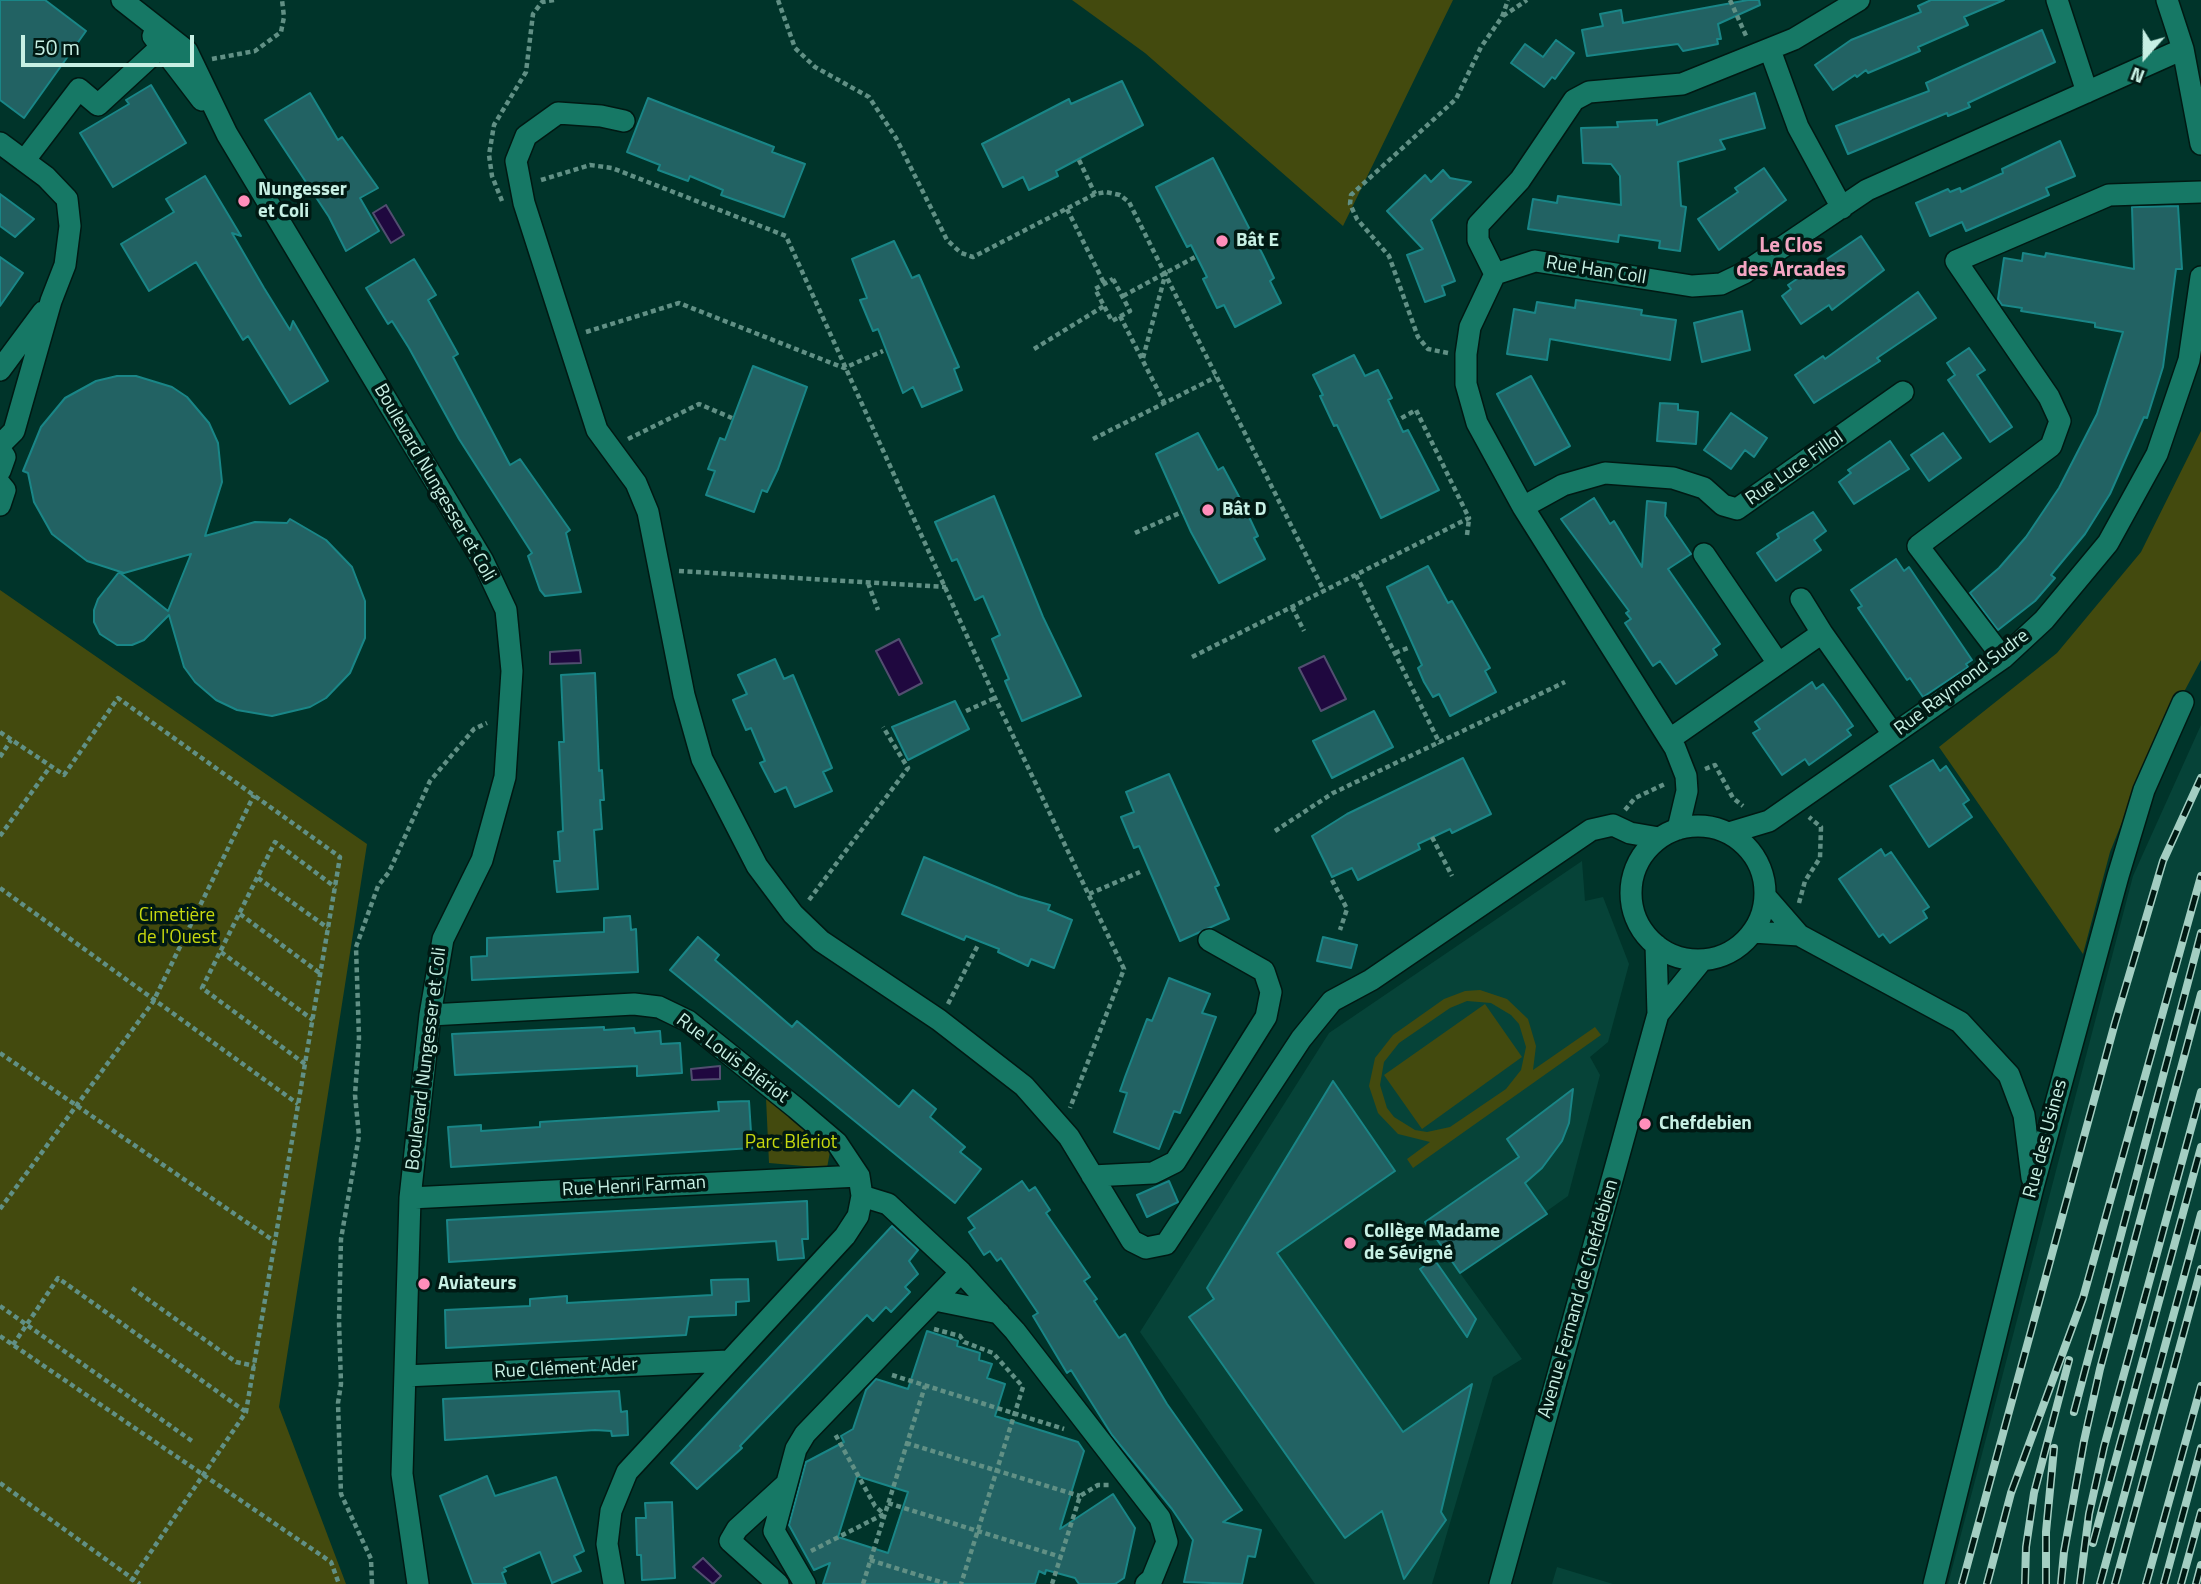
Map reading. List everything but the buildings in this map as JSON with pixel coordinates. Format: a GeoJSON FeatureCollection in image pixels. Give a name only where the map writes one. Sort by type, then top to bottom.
{"type":"FeatureCollection","features":[{"type":"Feature","properties":{"kind":"street"},"geometry":{"type":"LineString","coordinates":[[1687,791],[1719,830],[1744,844],[1756,860],[1763,877],[1765,896],[1762,915],[1753,932],[1738,946],[1721,956],[1702,960],[1678,956],[1656,945],[1641,928],[1632,907],[1631,885],[1638,863],[1668,834],[1687,791],[1686,776],[1670,739],[1523,507],[1477,423],[1466,384],[1466,354],[1470,327],[1494,274],[1478,240],[1478,225],[1520,180],[1574,100],[1589,92],[1682,84],[1762,53],[1858,0]]}},
{"type":"Feature","properties":{"kind":"street"},"geometry":{"type":"LineString","coordinates":[[2057,0],[2087,92]]}},
{"type":"Feature","properties":{"kind":"street"},"geometry":{"type":"LineString","coordinates":[[2166,0],[2183,49],[2201,144]]}},
{"type":"Feature","properties":{"kind":"street","name":"Boulevard Nungesser et Coli"},"geometry":{"type":"LineString","coordinates":[[129,5],[187,51],[219,120],[489,573],[506,610],[512,671],[505,777],[482,860],[443,939],[430,1015],[410,1198],[402,1474],[418,1584]]}},
{"type":"Feature","properties":{"kind":"street","name":"Boulevard Nungesser et Coli"},"geometry":{"type":"LineString","coordinates":[[129,5],[219,120]]}},
{"type":"Feature","properties":{"kind":"street"},"geometry":{"type":"LineString","coordinates":[[24,161],[79,89],[98,105],[161,47]]}},
{"type":"Feature","properties":{"kind":"street","name":"Rue Han Coll"},"geometry":{"type":"LineString","coordinates":[[1494,274],[1535,261],[1692,286],[1721,284],[1744,273],[1867,190],[2183,49]]}},
{"type":"Feature","properties":{"kind":"street"},"geometry":{"type":"LineString","coordinates":[[1762,53],[1842,208]]}},
{"type":"Feature","properties":{"kind":"street"},"geometry":{"type":"LineString","coordinates":[[624,121],[601,116],[558,113],[526,136],[516,161],[523,196],[597,430],[636,483],[648,512],[684,695],[702,759],[757,866],[793,914],[821,941],[939,1020],[1024,1086],[1062,1127],[1132,1241],[1146,1248],[1166,1244],[1301,1039],[1332,1001],[1371,980],[1591,830],[1613,825],[1630,833],[1668,834],[1719,830]]}},
{"type":"Feature","properties":{"kind":"street"},"geometry":{"type":"LineString","coordinates":[[0,143],[46,177],[67,199],[71,226],[65,265],[51,301],[14,431],[0,447],[5,457],[0,471]]}},
{"type":"Feature","properties":{"kind":"street"},"geometry":{"type":"LineString","coordinates":[[2003,658],[1918,546],[2051,446],[2060,421],[2049,397],[1956,261],[2109,195],[2201,192]]}},
{"type":"Feature","properties":{"kind":"street","name":"Rue Raymond Sudre"},"geometry":{"type":"LineString","coordinates":[[1719,830],[1742,831],[1769,821],[2003,658],[2044,620],[2108,543],[2157,454],[2189,360],[2201,277]]}},
{"type":"Feature","properties":{"kind":"street"},"geometry":{"type":"LineString","coordinates":[[0,370],[51,301]]}},
{"type":"Feature","properties":{"kind":"street","name":"Rue Luce Fillol"},"geometry":{"type":"LineString","coordinates":[[1523,507],[1563,485],[1605,473],[1673,478],[1704,488],[1723,505],[1737,509],[1903,392]]}},
{"type":"Feature","properties":{"kind":"street"},"geometry":{"type":"LineString","coordinates":[[0,484],[5,490],[0,505]]}},
{"type":"Feature","properties":{"kind":"street"},"geometry":{"type":"LineString","coordinates":[[1704,554],[1778,663]]}},
{"type":"Feature","properties":{"kind":"street"},"geometry":{"type":"LineString","coordinates":[[1801,599],[1893,734]]}},
{"type":"Feature","properties":{"kind":"street"},"geometry":{"type":"LineString","coordinates":[[1670,739],[1822,633]]}},
{"type":"Feature","properties":{"kind":"street","name":"Rue des Usines"},"geometry":{"type":"LineString","coordinates":[[1934,1584],[2033,1187],[2140,802],[2183,702]]}},
{"type":"Feature","properties":{"kind":"street"},"geometry":{"type":"LineString","coordinates":[[1756,860],[1769,821]]}},
{"type":"Feature","properties":{"kind":"street"},"geometry":{"type":"LineString","coordinates":[[1630,833],[1638,863]]}},
{"type":"Feature","properties":{"kind":"street"},"geometry":{"type":"LineString","coordinates":[[1765,896],[1799,935],[1960,1022],[2001,1066],[2009,1075],[2024,1115],[2033,1187]]}},
{"type":"Feature","properties":{"kind":"street"},"geometry":{"type":"LineString","coordinates":[[1753,932],[1799,935]]}},
{"type":"Feature","properties":{"kind":"street"},"geometry":{"type":"LineString","coordinates":[[1092,1176],[1153,1173],[1175,1162],[1266,1017],[1271,992],[1264,971],[1209,940]]}},
{"type":"Feature","properties":{"kind":"street","name":"Avenue Fernand de Chefdebien"},"geometry":{"type":"LineString","coordinates":[[1500,1584],[1658,1013],[1656,945]]}},
{"type":"Feature","properties":{"kind":"street","name":"Avenue Fernand de Chefdebien"},"geometry":{"type":"LineString","coordinates":[[1658,1013],[1702,960]]}},
{"type":"Feature","properties":{"kind":"street","name":"Rue Louis Blériot"},"geometry":{"type":"LineString","coordinates":[[430,1015],[634,1004],[659,1007],[688,1021],[837,1143],[861,1186]]}},
{"type":"Feature","properties":{"kind":"street"},"geometry":{"type":"LineString","coordinates":[[614,1584],[607,1544],[611,1511],[627,1472],[845,1237],[858,1216],[861,1186],[888,1204],[961,1272],[999,1313],[1160,1518],[1167,1542],[1153,1579],[1146,1584]]}},
{"type":"Feature","properties":{"kind":"street","name":"Rue Henri Farman"},"geometry":{"type":"LineString","coordinates":[[410,1198],[861,1186]]}},
{"type":"Feature","properties":{"kind":"street"},"geometry":{"type":"LineString","coordinates":[[806,1584],[774,1531],[796,1449],[824,1415],[961,1272]]}},
{"type":"Feature","properties":{"kind":"street"},"geometry":{"type":"LineString","coordinates":[[935,1300],[999,1313]]}},
{"type":"Feature","properties":{"kind":"street","name":"Rue Clément Ader"},"geometry":{"type":"LineString","coordinates":[[405,1376],[728,1361]]}},
{"type":"Feature","properties":{"kind":"street"},"geometry":{"type":"LineString","coordinates":[[778,1584],[730,1541],[737,1529],[786,1484]]}},
{"type":"Feature","properties":{"kind":"path"},"geometry":{"type":"LineString","coordinates":[[193,64],[255,51],[271,40],[281,32],[284,16],[282,0]]}},
{"type":"Feature","properties":{"kind":"path"},"geometry":{"type":"LineString","coordinates":[[554,0],[542,2],[533,14],[526,72],[494,125],[489,155],[498,198],[508,208],[552,174],[590,164],[612,168],[786,236],[995,698],[1124,969],[1062,1127]]}},
{"type":"Feature","properties":{"kind":"path"},"geometry":{"type":"LineString","coordinates":[[778,0],[795,48],[815,67],[869,97],[896,138],[947,240],[961,253],[974,257],[1095,194],[1106,192],[1120,195],[1129,202],[1324,591]]}},
{"type":"Feature","properties":{"kind":"path"},"geometry":{"type":"LineString","coordinates":[[1466,354],[1428,349],[1419,337],[1389,256],[1357,219],[1350,204],[1351,195],[1456,99],[1481,47],[1502,17],[1508,0]]}},
{"type":"Feature","properties":{"kind":"path"},"geometry":{"type":"LineString","coordinates":[[1502,17],[1527,0]]}},
{"type":"Feature","properties":{"kind":"path"},"geometry":{"type":"LineString","coordinates":[[1730,0],[1762,53]]}},
{"type":"Feature","properties":{"kind":"path"},"geometry":{"type":"LineString","coordinates":[[1079,160],[1095,194]]}},
{"type":"Feature","properties":{"kind":"path"},"geometry":{"type":"LineString","coordinates":[[1067,209],[1104,284]]}},
{"type":"Feature","properties":{"kind":"path"},"geometry":{"type":"LineString","coordinates":[[1123,296],[1197,256]]}},
{"type":"Feature","properties":{"kind":"path"},"geometry":{"type":"LineString","coordinates":[[1142,359],[1166,272]]}},
{"type":"Feature","properties":{"kind":"path"},"geometry":{"type":"LineString","coordinates":[[1113,279],[1123,296],[1130,311],[1112,321],[1095,289],[1113,279]]}},
{"type":"Feature","properties":{"kind":"path"},"geometry":{"type":"LineString","coordinates":[[568,338],[679,303],[844,368],[883,351]]}},
{"type":"Feature","properties":{"kind":"path"},"geometry":{"type":"LineString","coordinates":[[1034,349],[1104,306]]}},
{"type":"Feature","properties":{"kind":"path"},"geometry":{"type":"LineString","coordinates":[[1120,316],[1166,404]]}},
{"type":"Feature","properties":{"kind":"path"},"geometry":{"type":"LineString","coordinates":[[1093,439],[1216,377]]}},
{"type":"Feature","properties":{"kind":"path"},"geometry":{"type":"LineString","coordinates":[[612,447],[699,404],[732,418]]}},
{"type":"Feature","properties":{"kind":"path"},"geometry":{"type":"LineString","coordinates":[[1398,420],[1416,410],[1469,519],[1467,535]]}},
{"type":"Feature","properties":{"kind":"path"},"geometry":{"type":"LineString","coordinates":[[1135,533],[1182,512]]}},
{"type":"Feature","properties":{"kind":"path"},"geometry":{"type":"LineString","coordinates":[[1192,657],[1469,519]]}},
{"type":"Feature","properties":{"kind":"path"},"geometry":{"type":"LineString","coordinates":[[661,573],[691,570],[946,587]]}},
{"type":"Feature","properties":{"kind":"path"},"geometry":{"type":"LineString","coordinates":[[1356,575],[1440,744]]}},
{"type":"Feature","properties":{"kind":"path"},"geometry":{"type":"LineString","coordinates":[[868,583],[878,610]]}},
{"type":"Feature","properties":{"kind":"path"},"geometry":{"type":"LineString","coordinates":[[1292,607],[1304,631]]}},
{"type":"Feature","properties":{"kind":"path"},"geometry":{"type":"LineString","coordinates":[[1395,653],[1408,648]]}},
{"type":"Feature","properties":{"kind":"path"},"geometry":{"type":"LineString","coordinates":[[1275,831],[1333,793],[1565,682]]}},
{"type":"Feature","properties":{"kind":"path"},"geometry":{"type":"LineString","coordinates":[[0,732],[64,775],[118,698],[340,857],[274,1241],[256,1366],[246,1412],[131,1582]]}},
{"type":"Feature","properties":{"kind":"path"},"geometry":{"type":"LineString","coordinates":[[966,711],[995,698]]}},
{"type":"Feature","properties":{"kind":"path"},"geometry":{"type":"LineString","coordinates":[[372,1584],[371,1559],[341,1494],[339,1416],[341,1239],[359,1136],[355,1095],[359,1038],[357,936],[430,781],[474,729],[510,712]]}},
{"type":"Feature","properties":{"kind":"path"},"geometry":{"type":"LineString","coordinates":[[793,914],[812,897],[908,768],[883,727]]}},
{"type":"Feature","properties":{"kind":"path"},"geometry":{"type":"LineString","coordinates":[[0,757],[11,740]]}},
{"type":"Feature","properties":{"kind":"path"},"geometry":{"type":"LineString","coordinates":[[0,836],[50,766]]}},
{"type":"Feature","properties":{"kind":"path"},"geometry":{"type":"LineString","coordinates":[[0,1209],[153,1002],[254,795]]}},
{"type":"Feature","properties":{"kind":"path"},"geometry":{"type":"LineString","coordinates":[[1432,837],[1452,876]]}},
{"type":"Feature","properties":{"kind":"path"},"geometry":{"type":"LineString","coordinates":[[305,1064],[202,988],[275,842],[335,887]]}},
{"type":"Feature","properties":{"kind":"path"},"geometry":{"type":"LineString","coordinates":[[1089,894],[1140,872]]}},
{"type":"Feature","properties":{"kind":"path"},"geometry":{"type":"LineString","coordinates":[[258,878],[328,928]]}},
{"type":"Feature","properties":{"kind":"path"},"geometry":{"type":"LineString","coordinates":[[1332,880],[1348,909],[1340,930]]}},
{"type":"Feature","properties":{"kind":"path"},"geometry":{"type":"LineString","coordinates":[[0,888],[153,1002],[298,1104]]}},
{"type":"Feature","properties":{"kind":"path"},"geometry":{"type":"LineString","coordinates":[[240,914],[321,975]]}},
{"type":"Feature","properties":{"kind":"path"},"geometry":{"type":"LineString","coordinates":[[939,1020],[961,983],[978,945]]}},
{"type":"Feature","properties":{"kind":"path"},"geometry":{"type":"LineString","coordinates":[[221,951],[314,1020]]}},
{"type":"Feature","properties":{"kind":"path"},"geometry":{"type":"LineString","coordinates":[[0,1053],[274,1241]]}},
{"type":"Feature","properties":{"kind":"path"},"geometry":{"type":"LineString","coordinates":[[13,1345],[58,1278],[246,1412]]}},
{"type":"Feature","properties":{"kind":"path"},"geometry":{"type":"LineString","coordinates":[[132,1289],[236,1362],[256,1366]]}},
{"type":"Feature","properties":{"kind":"path"},"geometry":{"type":"LineString","coordinates":[[0,1306],[191,1441]]}},
{"type":"Feature","properties":{"kind":"path"},"geometry":{"type":"LineString","coordinates":[[918,1317],[926,1326],[960,1336],[964,1342],[993,1353],[1023,1387],[961,1584]]}},
{"type":"Feature","properties":{"kind":"path"},"geometry":{"type":"LineString","coordinates":[[0,1336],[331,1562],[339,1584]]}},
{"type":"Feature","properties":{"kind":"path"},"geometry":{"type":"LineString","coordinates":[[869,1367],[1063,1429],[1082,1417]]}},
{"type":"Feature","properties":{"kind":"path"},"geometry":{"type":"LineString","coordinates":[[863,1584],[925,1386]]}},
{"type":"Feature","properties":{"kind":"path"},"geometry":{"type":"LineString","coordinates":[[824,1415],[875,1506],[884,1514]]}},
{"type":"Feature","properties":{"kind":"path"},"geometry":{"type":"LineString","coordinates":[[906,1443],[1080,1496]]}},
{"type":"Feature","properties":{"kind":"path"},"geometry":{"type":"LineString","coordinates":[[1052,1584],[1080,1496],[1098,1485],[1109,1486],[1126,1474]]}},
{"type":"Feature","properties":{"kind":"path"},"geometry":{"type":"LineString","coordinates":[[0,1483],[131,1582],[139,1584]]}},
{"type":"Feature","properties":{"kind":"path"},"geometry":{"type":"LineString","coordinates":[[888,1503],[1061,1557]]}},
{"type":"Feature","properties":{"kind":"path"},"geometry":{"type":"LineString","coordinates":[[792,1561],[884,1514]]}},
{"type":"Feature","properties":{"kind":"path"},"geometry":{"type":"LineString","coordinates":[[870,1560],[947,1584]]}},
{"type":"Feature","properties":{"kind":"shaded area"},"geometry":{"type":"Polygon","coordinates":[[[386,205],[404,235],[391,243],[373,213],[386,205]]]}},
{"type":"Feature","properties":{"kind":"shaded area"},"geometry":{"type":"Polygon","coordinates":[[[899,639],[922,683],[899,695],[876,651],[899,639]]]}},
{"type":"Feature","properties":{"kind":"shaded area"},"geometry":{"type":"Polygon","coordinates":[[[580,650],[581,663],[550,664],[550,652],[580,650]]]}},
{"type":"Feature","properties":{"kind":"shaded area"},"geometry":{"type":"Polygon","coordinates":[[[1324,656],[1346,699],[1321,711],[1299,668],[1324,656]]]}},
{"type":"Feature","properties":{"kind":"shaded area"},"geometry":{"type":"Polygon","coordinates":[[[2201,725],[2201,1584],[1948,1584],[2133,876],[2201,725]]]}},
{"type":"Feature","properties":{"kind":"shaded area","name":"Collège Madame de Sévigné"},"geometry":{"type":"Polygon","coordinates":[[[1582,861],[1585,901],[1603,897],[1629,964],[1608,1042],[1590,1057],[1600,1075],[1568,1196],[1460,1273],[1522,1359],[1493,1377],[1432,1584],[1315,1584],[1140,1332],[1329,1033],[1582,861]]]}},
{"type":"Feature","properties":{"kind":"shaded area"},"geometry":{"type":"Polygon","coordinates":[[[720,1066],[720,1079],[692,1080],[691,1069],[720,1066]]]}},
{"type":"Feature","properties":{"kind":"shaded area"},"geometry":{"type":"Polygon","coordinates":[[[703,1558],[721,1576],[713,1584],[693,1567],[703,1558]]]}},
{"type":"Feature","properties":{"kind":"shaded area"},"geometry":{"type":"Polygon","coordinates":[[[1557,1567],[1613,1584],[1552,1584],[1557,1567]]]}},
{"type":"Feature","properties":{"kind":"green space"},"geometry":{"type":"Polygon","coordinates":[[[1072,0],[1453,0],[1343,226],[1145,53],[1072,0]]]}},
{"type":"Feature","properties":{"kind":"green space"},"geometry":{"type":"Polygon","coordinates":[[[2201,431],[2201,660],[2146,763],[2110,852],[2083,954],[1939,747],[2057,653],[2141,552],[2201,431]]]}},
{"type":"Feature","properties":{"kind":"green space","name":"Cimetière de l'Ouest"},"geometry":{"type":"Polygon","coordinates":[[[0,590],[367,844],[279,1407],[346,1584],[0,1584],[0,590]]]}},
{"type":"Feature","properties":{"kind":"green space"},"geometry":{"type":"Polygon","coordinates":[[[1480,990],[1507,999],[1528,1019],[1536,1046],[1533,1070],[1595,1027],[1601,1035],[1413,1168],[1407,1159],[1430,1142],[1398,1134],[1378,1113],[1369,1086],[1375,1058],[1393,1035],[1444,999],[1465,991],[1480,990]],[[1467,1001],[1450,1008],[1399,1043],[1384,1062],[1380,1085],[1387,1108],[1394,1117],[1415,1130],[1427,1132],[1450,1127],[1506,1089],[1521,1070],[1526,1047],[1519,1024],[1511,1015],[1491,1003],[1467,1001]]]}},
{"type":"Feature","properties":{"kind":"green space"},"geometry":{"type":"Polygon","coordinates":[[[1485,1004],[1522,1057],[1422,1129],[1384,1075],[1485,1004]]]}},
{"type":"Feature","properties":{"kind":"green space","name":"Parc Blériot"},"geometry":{"type":"Polygon","coordinates":[[[766,1098],[831,1146],[827,1168],[769,1163],[766,1098]]]}},
{"type":"Feature","properties":{"kind":"railway"},"geometry":{"type":"LineString","coordinates":[[1962,1584],[2115,1023],[2163,861],[2201,778]]}},
{"type":"Feature","properties":{"kind":"railway"},"geometry":{"type":"LineString","coordinates":[[1987,1584],[2011,1493],[2083,1298],[2201,876]]}},
{"type":"Feature","properties":{"kind":"railway"},"geometry":{"type":"LineString","coordinates":[[2074,1412],[2201,933]]}},
{"type":"Feature","properties":{"kind":"railway"},"geometry":{"type":"LineString","coordinates":[[2061,1584],[2064,1552],[2084,1441],[2100,1369],[2201,994]]}},
{"type":"Feature","properties":{"kind":"railway"},"geometry":{"type":"LineString","coordinates":[[2080,1584],[2089,1514],[2104,1447],[2201,1092]]}},
{"type":"Feature","properties":{"kind":"railway"},"geometry":{"type":"LineString","coordinates":[[2093,1543],[2201,1147]]}},
{"type":"Feature","properties":{"kind":"railway"},"geometry":{"type":"LineString","coordinates":[[2100,1584],[2201,1214]]}},
{"type":"Feature","properties":{"kind":"railway"},"geometry":{"type":"LineString","coordinates":[[2115,1584],[2201,1269]]}},
{"type":"Feature","properties":{"kind":"railway"},"geometry":{"type":"LineString","coordinates":[[2025,1584],[2026,1547],[2034,1493],[2069,1360]]}},
{"type":"Feature","properties":{"kind":"railway"},"geometry":{"type":"LineString","coordinates":[[2146,1584],[2201,1386]]}},
{"type":"Feature","properties":{"kind":"railway"},"geometry":{"type":"LineString","coordinates":[[2046,1584],[2046,1532],[2054,1448]]}},
{"type":"Feature","properties":{"kind":"railway"},"geometry":{"type":"LineString","coordinates":[[2164,1584],[2201,1448]]}},
{"type":"Feature","properties":{"kind":"railway"},"geometry":{"type":"LineString","coordinates":[[2181,1584],[2201,1512]]}},
{"type":"Feature","properties":{"kind":"railway"},"geometry":{"type":"LineString","coordinates":[[2196,1584],[2201,1565]]}},
{"type":"Feature","properties":{"kind":"place","name":"Nungesser et Coli"},"geometry":{"type":"Point","coordinates":[244,201]}},
{"type":"Feature","properties":{"kind":"place","name":"Bât E"},"geometry":{"type":"Point","coordinates":[1222,241]}},
{"type":"Feature","properties":{"kind":"place","name":"Bât D"},"geometry":{"type":"Point","coordinates":[1208,510]}},
{"type":"Feature","properties":{"kind":"place","name":"Chefdebien"},"geometry":{"type":"Point","coordinates":[1645,1124]}},
{"type":"Feature","properties":{"kind":"place","name":"Collège Madame de Sévigné"},"geometry":{"type":"Point","coordinates":[1350,1243]}},
{"type":"Feature","properties":{"kind":"place","name":"Aviateurs"},"geometry":{"type":"Point","coordinates":[424,1284]}},
{"type":"Feature","properties":{"kind":"district","name":"Le Clos des Arcades"},"geometry":{"type":"Point","coordinates":[1791,259]}}]}
